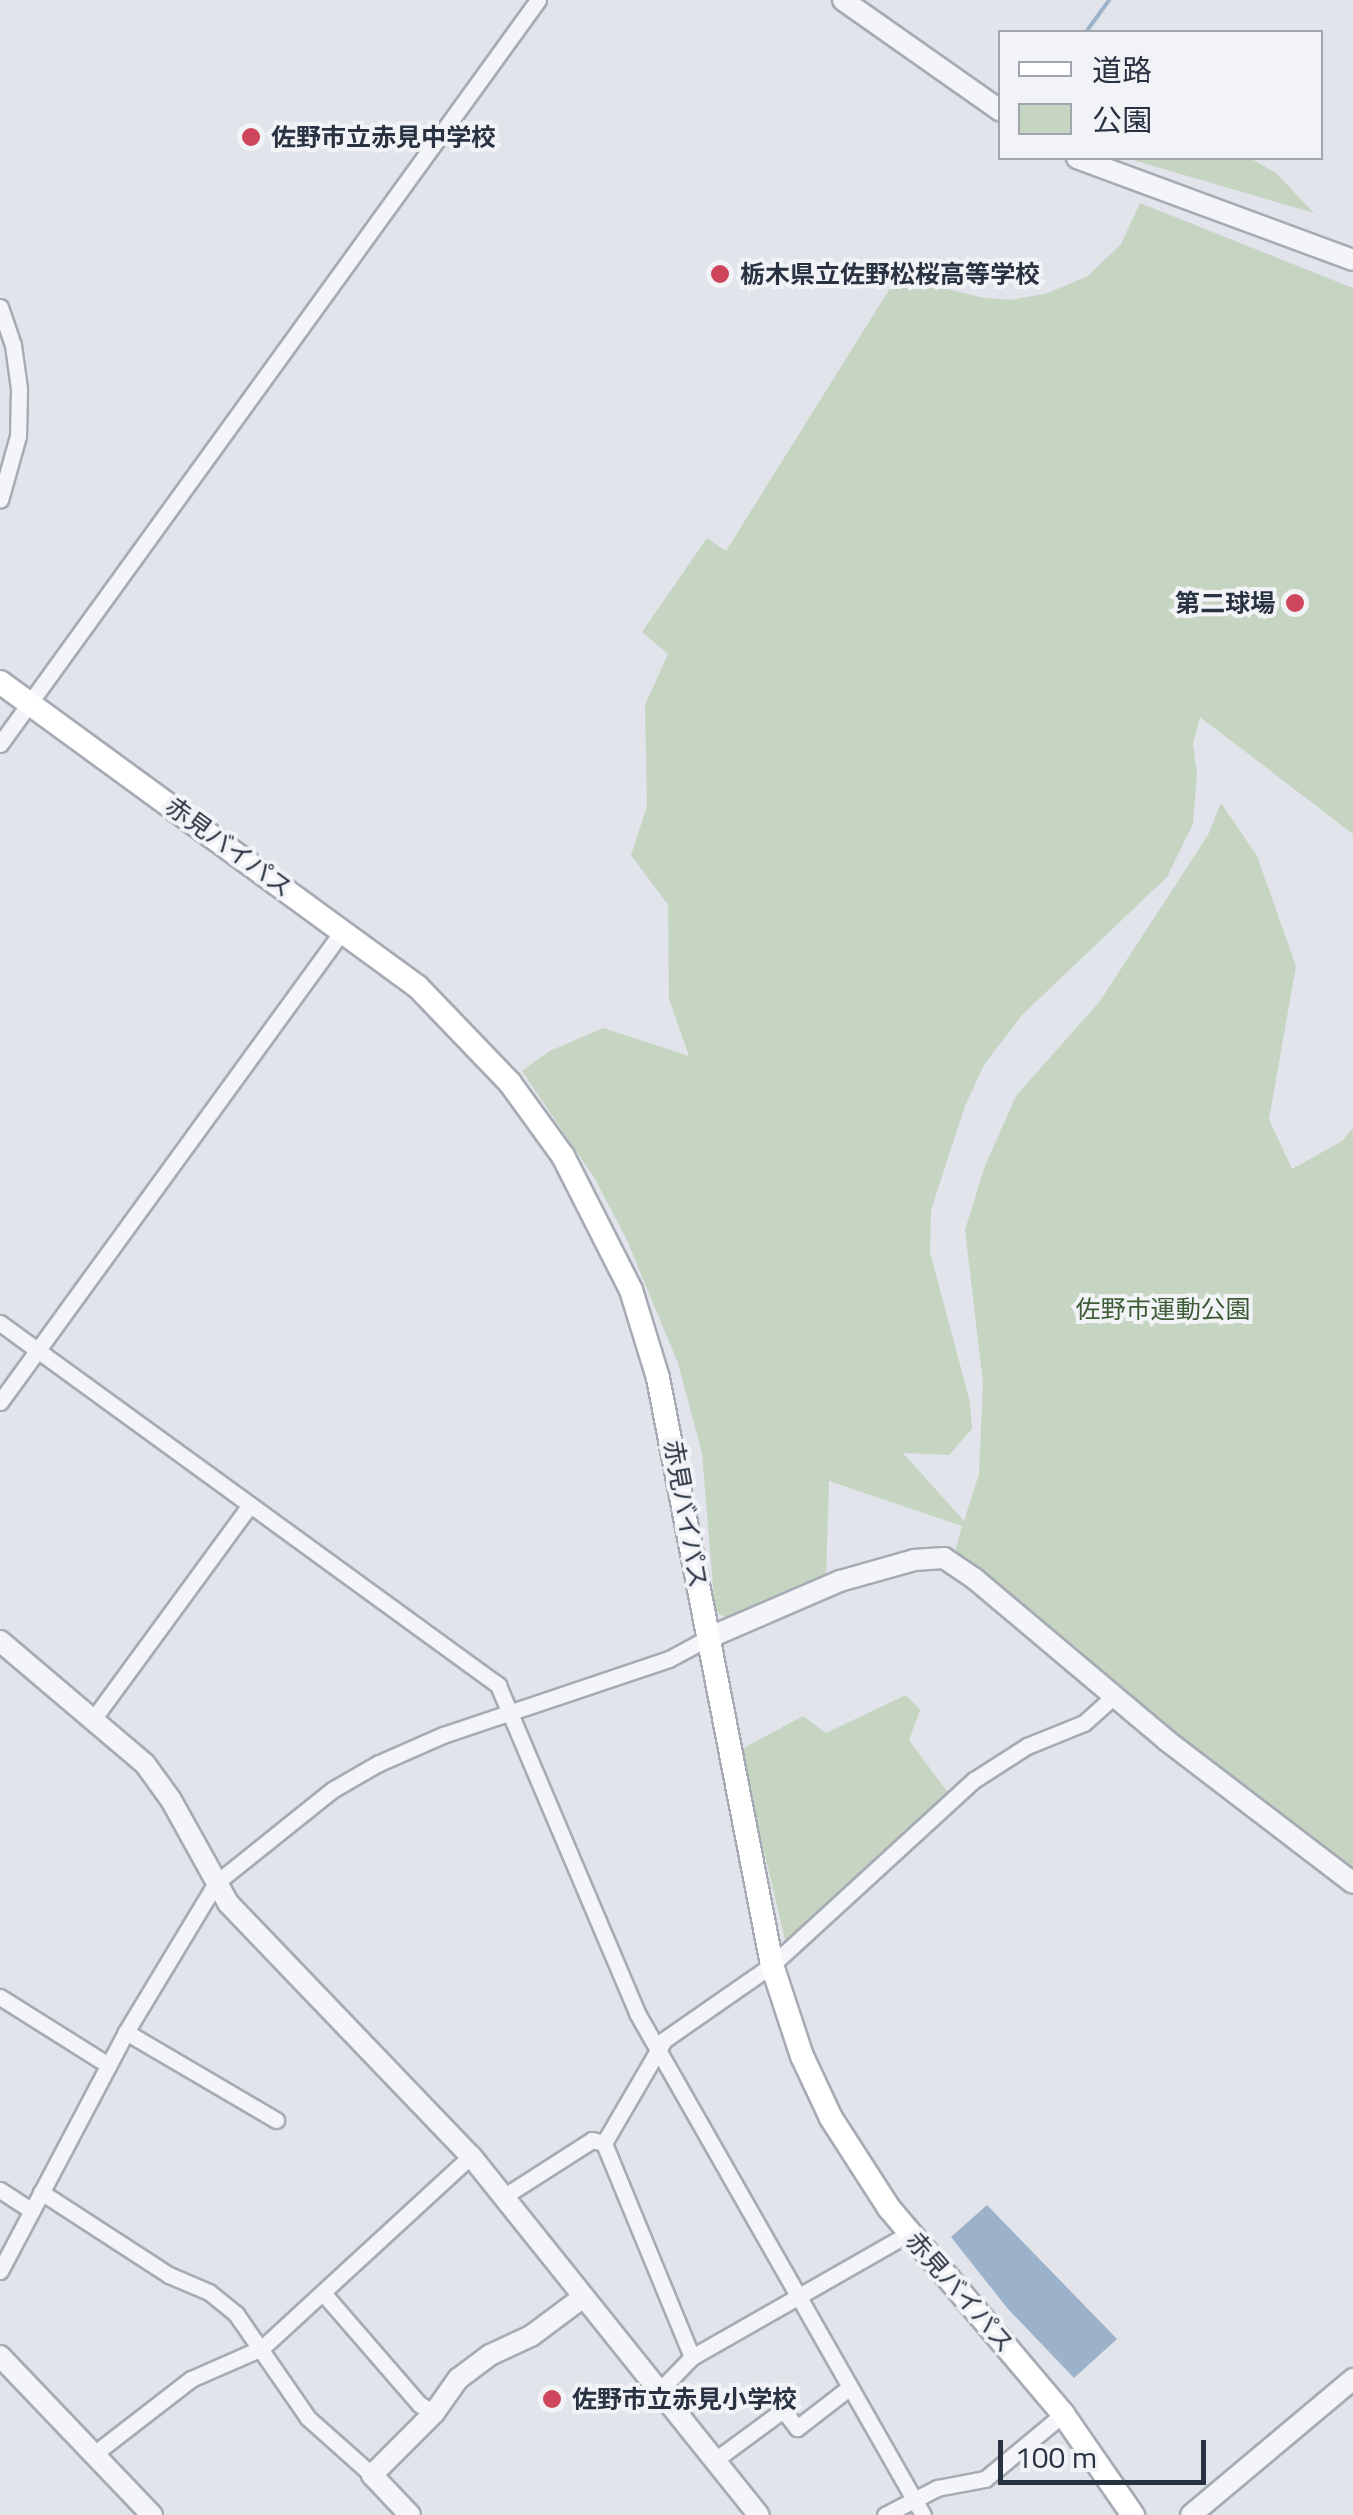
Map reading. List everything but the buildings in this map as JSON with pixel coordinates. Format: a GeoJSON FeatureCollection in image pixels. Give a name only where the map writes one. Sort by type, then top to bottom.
{"type":"FeatureCollection","features":[{"type":"Feature","properties":{"kind":"main road","name":"赤見バイパス"},"geometry":{"type":"LineString","coordinates":[[0,682],[418,988],[479,1048],[536,1117],[586,1196],[631,1290],[658,1378],[772,1965],[802,2056],[831,2118],[909,2233],[1063,2414],[1133,2515]]}},
{"type":"Feature","properties":{"kind":"street"},"geometry":{"type":"LineString","coordinates":[[0,744],[538,0]]}},
{"type":"Feature","properties":{"kind":"street"},"geometry":{"type":"LineString","coordinates":[[843,0],[998,110]]}},
{"type":"Feature","properties":{"kind":"street"},"geometry":{"type":"LineString","coordinates":[[1082,160],[1353,260]]}},
{"type":"Feature","properties":{"kind":"street"},"geometry":{"type":"LineString","coordinates":[[0,307],[18,372],[19,400],[18,436],[0,500]]}},
{"type":"Feature","properties":{"kind":"street"},"geometry":{"type":"LineString","coordinates":[[0,1402],[343,930]]}},
{"type":"Feature","properties":{"kind":"street"},"geometry":{"type":"LineString","coordinates":[[0,1324],[498,1685],[609,1956],[658,2050],[923,2515]]}},
{"type":"Feature","properties":{"kind":"street"},"geometry":{"type":"LineString","coordinates":[[94,1718],[250,1505]]}},
{"type":"Feature","properties":{"kind":"street"},"geometry":{"type":"LineString","coordinates":[[0,2270],[126,2032],[216,1883],[332,1790],[443,1735],[669,1659],[840,1581],[914,1560],[944,1558],[975,1579],[1114,1697],[1353,1883]]}},
{"type":"Feature","properties":{"kind":"street"},"geometry":{"type":"LineString","coordinates":[[0,1641],[94,1718],[154,1776],[216,1883],[248,1927],[318,1991],[471,2156],[759,2515]]}},
{"type":"Feature","properties":{"kind":"street"},"geometry":{"type":"LineString","coordinates":[[604,2143],[658,2050],[673,2033],[772,1965],[974,1780],[1027,1746],[1084,1723],[1114,1697]]}},
{"type":"Feature","properties":{"kind":"street"},"geometry":{"type":"LineString","coordinates":[[0,1997],[108,2065]]}},
{"type":"Feature","properties":{"kind":"street"},"geometry":{"type":"LineString","coordinates":[[126,2032],[276,2120]]}},
{"type":"Feature","properties":{"kind":"street"},"geometry":{"type":"LineString","coordinates":[[503,2197],[592,2140],[604,2143]]}},
{"type":"Feature","properties":{"kind":"street"},"geometry":{"type":"LineString","coordinates":[[604,2143],[692,2357]]}},
{"type":"Feature","properties":{"kind":"street"},"geometry":{"type":"LineString","coordinates":[[94,2454],[191,2379],[262,2348],[471,2156]]}},
{"type":"Feature","properties":{"kind":"street"},"geometry":{"type":"LineString","coordinates":[[0,2190],[32,2211]]}},
{"type":"Feature","properties":{"kind":"street"},"geometry":{"type":"LineString","coordinates":[[41,2192],[168,2275],[209,2292],[236,2314],[308,2418],[410,2515]]}},
{"type":"Feature","properties":{"kind":"street"},"geometry":{"type":"LineString","coordinates":[[658,2392],[692,2357],[909,2233]]}},
{"type":"Feature","properties":{"kind":"street"},"geometry":{"type":"LineString","coordinates":[[323,2293],[419,2404],[434,2413]]}},
{"type":"Feature","properties":{"kind":"street"},"geometry":{"type":"LineString","coordinates":[[372,2476],[434,2413],[458,2379],[490,2356],[531,2336],[582,2298]]}},
{"type":"Feature","properties":{"kind":"street"},"geometry":{"type":"LineString","coordinates":[[0,2356],[152,2515]]}},
{"type":"Feature","properties":{"kind":"street"},"geometry":{"type":"LineString","coordinates":[[1192,2515],[1353,2379]]}},
{"type":"Feature","properties":{"kind":"street"},"geometry":{"type":"LineString","coordinates":[[715,2460],[783,2410],[797,2428],[850,2387]]}},
{"type":"Feature","properties":{"kind":"street"},"geometry":{"type":"LineString","coordinates":[[886,2515],[914,2496],[986,2479],[1063,2414]]}},
{"type":"Feature","properties":{"kind":"green space"},"geometry":{"type":"Polygon","coordinates":[[[1133,160],[1253,160],[1276,173],[1314,213],[1133,160]]]}},
{"type":"Feature","properties":{"kind":"green space","name":"佐野市運動公園"},"geometry":{"type":"Polygon","coordinates":[[[1140,203],[1353,288],[1353,834],[1200,717],[1193,744],[1197,773],[1193,824],[1167,877],[1022,1015],[984,1065],[965,1106],[931,1210],[930,1252],[970,1402],[972,1429],[949,1455],[903,1453],[964,1521],[979,1474],[983,1383],[965,1230],[985,1166],[1016,1096],[1100,1001],[1208,835],[1221,803],[1257,856],[1296,966],[1269,1119],[1292,1169],[1342,1141],[1353,1128],[1353,1872],[1176,1736],[954,1555],[962,1526],[829,1481],[826,1576],[728,1619],[715,1611],[702,1453],[678,1363],[626,1238],[595,1179],[522,1071],[550,1051],[603,1028],[689,1056],[669,999],[668,905],[631,855],[647,806],[645,705],[668,654],[642,632],[707,538],[726,551],[897,277],[984,298],[1011,300],[1048,293],[1088,276],[1121,244],[1140,203]]]}},
{"type":"Feature","properties":{"kind":"green space"},"geometry":{"type":"Polygon","coordinates":[[[906,1695],[920,1710],[909,1740],[951,1797],[787,1948],[740,1750],[803,1716],[826,1733],[906,1695]]]}},
{"type":"Feature","properties":{"kind":"water"},"geometry":{"type":"Polygon","coordinates":[[[987,2205],[1117,2339],[1074,2378],[1008,2309],[951,2237],[987,2205]]]}},
{"type":"Feature","properties":{"kind":"waterway"},"geometry":{"type":"LineString","coordinates":[[1087,30],[1109,0]]}},
{"type":"Feature","properties":{"kind":"place","name":"佐野市立赤見中学校"},"geometry":{"type":"Point","coordinates":[251,137]}},
{"type":"Feature","properties":{"kind":"place","name":"栃木県立佐野松桜高等学校"},"geometry":{"type":"Point","coordinates":[720,274]}},
{"type":"Feature","properties":{"kind":"place","name":"第二球場"},"geometry":{"type":"Point","coordinates":[1295,603]}},
{"type":"Feature","properties":{"kind":"place","name":"佐野市立赤見小学校"},"geometry":{"type":"Point","coordinates":[552,2399]}}]}
